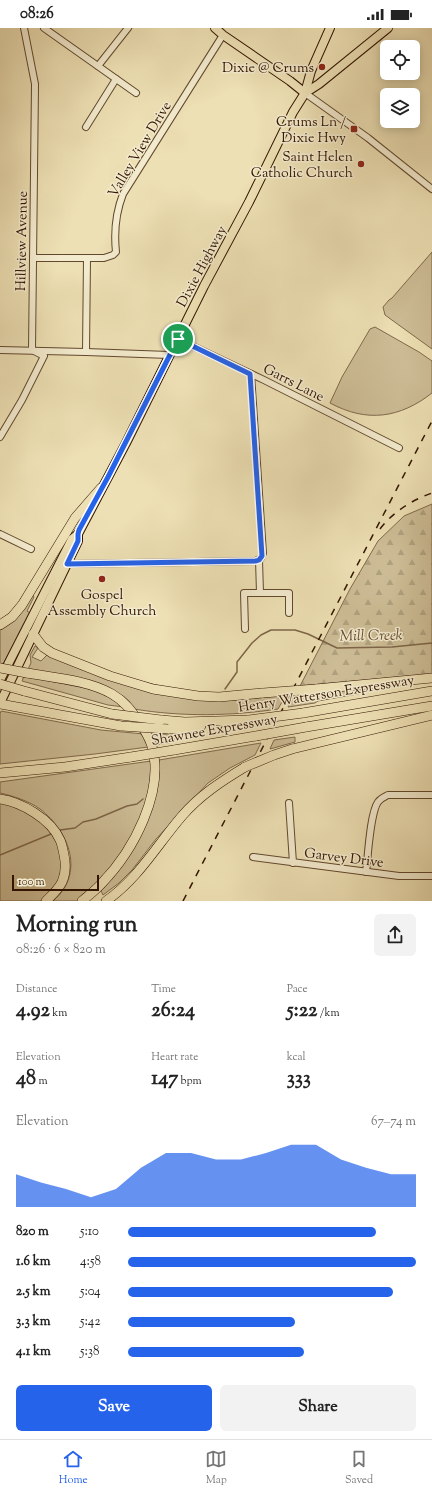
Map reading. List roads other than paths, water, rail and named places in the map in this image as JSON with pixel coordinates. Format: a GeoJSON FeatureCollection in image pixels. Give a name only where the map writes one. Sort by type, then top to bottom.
{"type":"FeatureCollection","features":[{"type":"Feature","properties":{"kind":"highway"},"geometry":{"type":"LineString","coordinates":[[0,625],[12,617],[22,605],[75,518],[101,488]]}},
{"type":"Feature","properties":{"kind":"highway"},"geometry":{"type":"LineString","coordinates":[[33,634],[43,647],[52,653],[110,676],[153,689],[198,696],[218,697],[432,678]]}},
{"type":"Feature","properties":{"kind":"highway"},"geometry":{"type":"LineString","coordinates":[[0,668],[90,685],[102,689],[113,695],[130,709],[147,734],[152,746],[155,767],[154,782],[148,807],[141,825],[131,845],[119,863],[102,884],[82,901]]}},
{"type":"Feature","properties":{"kind":"highway","name":"Shawnee Expressway"},"geometry":{"type":"LineString","coordinates":[[0,684],[112,714],[185,722],[224,722]]}},
{"type":"Feature","properties":{"kind":"highway","name":"Henry Watterson Expressway"},"geometry":{"type":"LineString","coordinates":[[224,722],[303,713],[432,691]]}},
{"type":"Feature","properties":{"kind":"highway"},"geometry":{"type":"LineString","coordinates":[[0,704],[121,726],[186,729],[224,722]]}},
{"type":"Feature","properties":{"kind":"highway","name":"Shawnee Expressway"},"geometry":{"type":"LineString","coordinates":[[0,773],[65,767],[131,757],[432,706]]}},
{"type":"Feature","properties":{"kind":"highway"},"geometry":{"type":"LineString","coordinates":[[106,901],[126,885],[138,872],[182,815],[199,799],[225,779],[245,767],[292,749],[432,715]]}},
{"type":"Feature","properties":{"kind":"highway"},"geometry":{"type":"LineString","coordinates":[[0,798],[30,810],[49,824],[60,840],[66,865],[62,882],[56,891],[46,901]]}},
{"type":"Feature","properties":{"kind":"main road"},"geometry":{"type":"LineString","coordinates":[[215,28],[290,81],[304,93],[319,84],[388,28]]}},
{"type":"Feature","properties":{"kind":"main road","name":"Dixie Highway"},"geometry":{"type":"LineString","coordinates":[[0,680],[72,539],[78,534],[115,464],[169,355],[304,93],[311,71],[330,28]]}},
{"type":"Feature","properties":{"kind":"main road","name":"Dixie Highway"},"geometry":{"type":"LineString","coordinates":[[0,704],[78,541],[78,534]]}},
{"type":"Feature","properties":{"kind":"street","name":"Hillview Avenue"},"geometry":{"type":"LineString","coordinates":[[24,28],[35,84],[32,350]]}},
{"type":"Feature","properties":{"kind":"street"},"geometry":{"type":"LineString","coordinates":[[44,28],[136,93]]}},
{"type":"Feature","properties":{"kind":"street"},"geometry":{"type":"LineString","coordinates":[[98,66],[128,28]]}},
{"type":"Feature","properties":{"kind":"street","name":"Valley View Drive"},"geometry":{"type":"LineString","coordinates":[[33,258],[104,258],[113,255],[116,252],[116,217],[123,194],[223,35]]}},
{"type":"Feature","properties":{"kind":"street"},"geometry":{"type":"LineString","coordinates":[[86,127],[116,80]]}},
{"type":"Feature","properties":{"kind":"street"},"geometry":{"type":"LineString","coordinates":[[304,93],[368,138],[432,189]]}},
{"type":"Feature","properties":{"kind":"street"},"geometry":{"type":"LineString","coordinates":[[86,258],[86,352]]}},
{"type":"Feature","properties":{"kind":"street","name":"Garrs Lane"},"geometry":{"type":"LineString","coordinates":[[178,339],[399,448]]}},
{"type":"Feature","properties":{"kind":"street"},"geometry":{"type":"LineString","coordinates":[[0,350],[169,355]]}},
{"type":"Feature","properties":{"kind":"street"},"geometry":{"type":"LineString","coordinates":[[0,437],[22,400],[44,356],[32,350]]}},
{"type":"Feature","properties":{"kind":"street"},"geometry":{"type":"LineString","coordinates":[[250,374],[263,553],[260,559],[260,593]]}},
{"type":"Feature","properties":{"kind":"street"},"geometry":{"type":"LineString","coordinates":[[0,534],[31,549]]}},
{"type":"Feature","properties":{"kind":"street"},"geometry":{"type":"LineString","coordinates":[[67,564],[260,559]]}},
{"type":"Feature","properties":{"kind":"street"},"geometry":{"type":"LineString","coordinates":[[245,629],[244,594],[289,593],[289,613]]}},
{"type":"Feature","properties":{"kind":"street"},"geometry":{"type":"LineString","coordinates":[[366,872],[373,816],[378,802],[383,797],[391,795],[432,794]]}},
{"type":"Feature","properties":{"kind":"street"},"geometry":{"type":"LineString","coordinates":[[289,803],[292,863]]}},
{"type":"Feature","properties":{"kind":"street","name":"Garvey Drive"},"geometry":{"type":"LineString","coordinates":[[253,857],[399,876],[432,876]]}},
{"type":"Feature","properties":{"kind":"waterway","name":"Mill Creek"},"geometry":{"type":"LineString","coordinates":[[225,689],[237,672],[237,662],[252,643],[261,635],[271,630],[295,630],[308,634],[337,648],[392,647],[432,643]]}},
{"type":"Feature","properties":{"kind":"waterway","name":"Mill Creek"},"geometry":{"type":"LineString","coordinates":[[60,830],[75,828],[83,822],[96,819],[127,806],[137,804],[143,799]]}},
{"type":"Feature","properties":{"kind":"waterway","name":"Mill Creek"},"geometry":{"type":"LineString","coordinates":[[0,855],[51,834]]}},
{"type":"Feature","properties":{"kind":"railway"},"geometry":{"type":"LineString","coordinates":[[183,901],[432,421]]}},
{"type":"Feature","properties":{"kind":"railway"},"geometry":{"type":"LineString","coordinates":[[380,529],[403,507],[432,493]]}},
{"type":"Feature","properties":{"kind":"place","name":"Dixie @ Crums"},"geometry":{"type":"Point","coordinates":[322,67]}},
{"type":"Feature","properties":{"kind":"place","name":"Crums Ln / Dixie Hwy"},"geometry":{"type":"Point","coordinates":[354,129]}},
{"type":"Feature","properties":{"kind":"place","name":"Saint Helen Catholic Church"},"geometry":{"type":"Point","coordinates":[361,164]}},
{"type":"Feature","properties":{"kind":"place","name":"Gospel Assembly Church"},"geometry":{"type":"Point","coordinates":[102,579]}}]}
